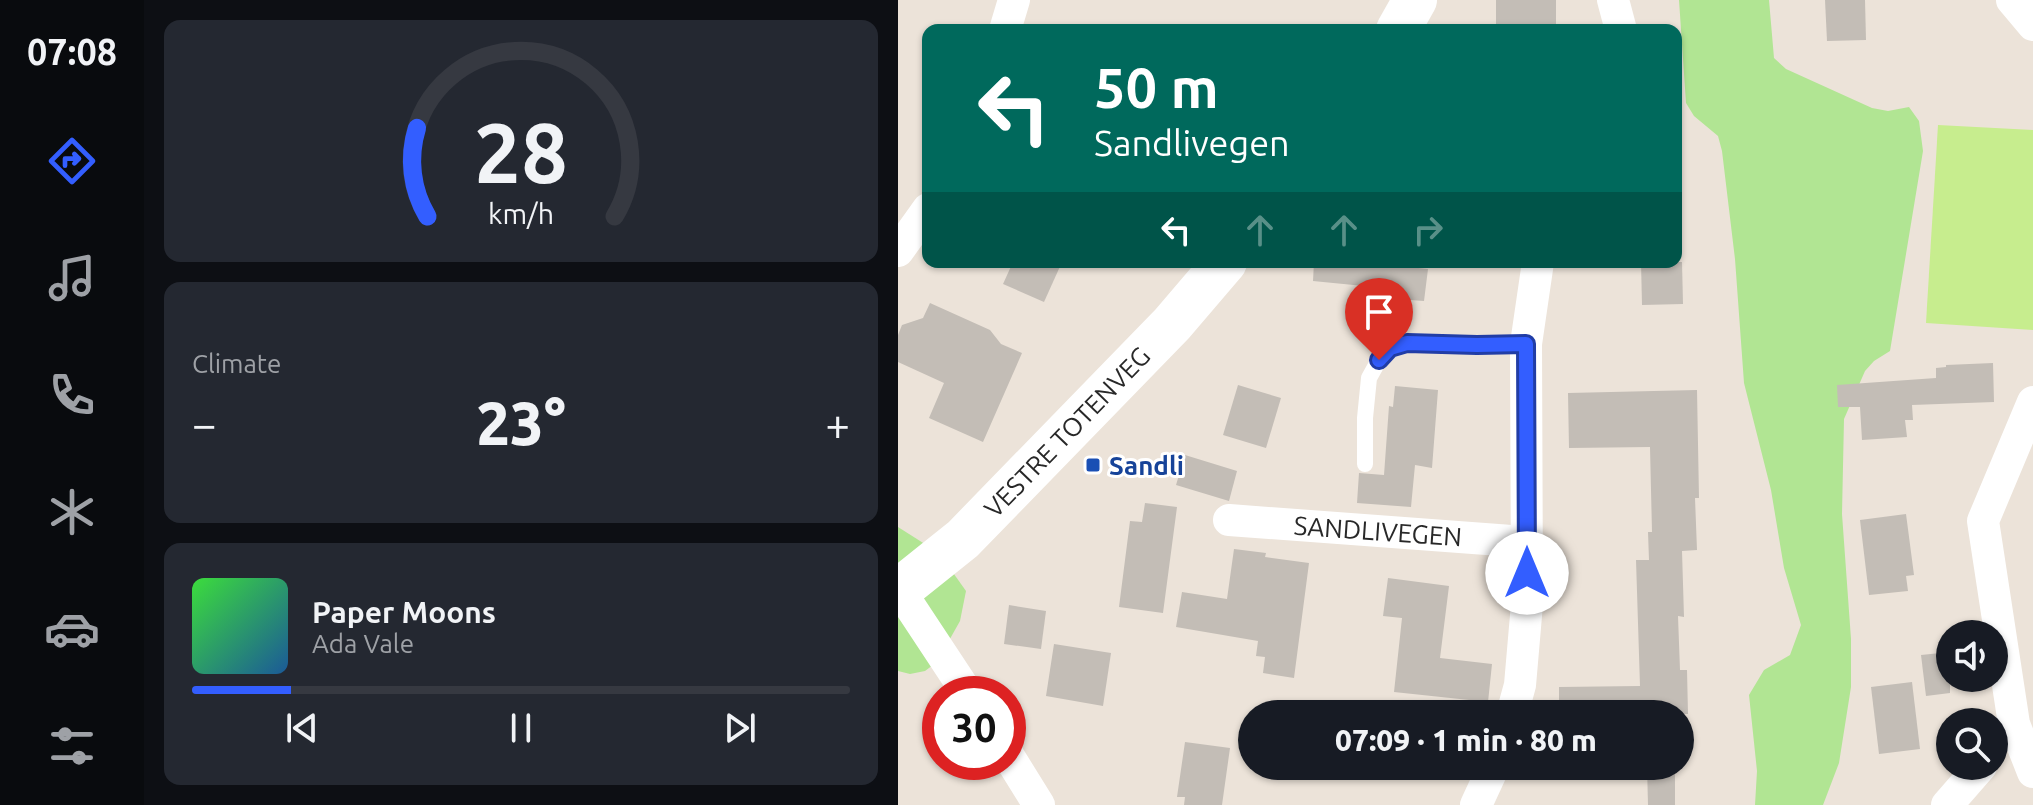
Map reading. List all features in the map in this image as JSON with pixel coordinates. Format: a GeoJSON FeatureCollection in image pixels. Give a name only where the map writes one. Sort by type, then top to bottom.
{"type":"FeatureCollection","features":[{"type":"Feature","properties":{"kind":"main road"},"geometry":{"type":"LineString","coordinates":[[1401,24],[1415,0]]}},
{"type":"Feature","properties":{"kind":"main road","name":"VESTRE TOTENVEG"},"geometry":{"type":"LineString","coordinates":[[898,590],[963,539],[1172,324],[1220,268]]}},
{"type":"Feature","properties":{"kind":"street"},"geometry":{"type":"LineString","coordinates":[[1007,24],[1014,0]]}},
{"type":"Feature","properties":{"kind":"street"},"geometry":{"type":"LineString","coordinates":[[1613,0],[1619,24]]}},
{"type":"Feature","properties":{"kind":"street"},"geometry":{"type":"LineString","coordinates":[[2012,0],[2033,25]]}},
{"type":"Feature","properties":{"kind":"street"},"geometry":{"type":"LineString","coordinates":[[898,251],[922,217]]}},
{"type":"Feature","properties":{"kind":"street"},"geometry":{"type":"LineString","coordinates":[[1516,700],[1527,604],[1526,344],[1537,268]]}},
{"type":"Feature","properties":{"kind":"street"},"geometry":{"type":"LineString","coordinates":[[2033,402],[1983,521],[2033,772]]}},
{"type":"Feature","properties":{"kind":"street","name":"SANDLIVEGEN"},"geometry":{"type":"LineString","coordinates":[[1229,520],[1527,542]]}},
{"type":"Feature","properties":{"kind":"street"},"geometry":{"type":"LineString","coordinates":[[898,590],[956,676]]}},
{"type":"Feature","properties":{"kind":"street"},"geometry":{"type":"LineString","coordinates":[[2008,735],[2024,718]]}},
{"type":"Feature","properties":{"kind":"street"},"geometry":{"type":"LineString","coordinates":[[1019,780],[1027,799]]}},
{"type":"Feature","properties":{"kind":"street"},"geometry":{"type":"LineString","coordinates":[[1476,805],[1488,780]]}},
{"type":"Feature","properties":{"kind":"street"},"geometry":{"type":"LineString","coordinates":[[1947,805],[1969,780]]}},
{"type":"Feature","properties":{"kind":"lane"},"geometry":{"type":"LineString","coordinates":[[1365,464],[1369,378],[1390,348],[1407,343],[1526,344]]}},
{"type":"Feature","properties":{"kind":"green space"},"geometry":{"type":"Polygon","coordinates":[[[1679,0],[1769,0],[1774,58],[1786,69],[1872,108],[1888,111],[1909,107],[1919,121],[1923,151],[1890,351],[1865,371],[1844,419],[1842,514],[1851,639],[1851,687],[1839,763],[1823,805],[1755,805],[1757,771],[1749,695],[1764,670],[1790,655],[1801,625],[1784,568],[1771,490],[1744,383],[1735,259],[1722,151],[1718,136],[1694,116],[1686,103],[1679,0]]]}},
{"type":"Feature","properties":{"kind":"green space"},"geometry":{"type":"Polygon","coordinates":[[[1938,125],[2033,130],[2033,330],[1926,323],[1938,125]]]}},
{"type":"Feature","properties":{"kind":"green space"},"geometry":{"type":"Polygon","coordinates":[[[898,527],[939,553],[966,591],[960,621],[937,662],[925,671],[910,674],[898,671],[898,527]]]}},
{"type":"Feature","properties":{"kind":"building"},"geometry":{"type":"Polygon","coordinates":[[[1496,0],[1556,0],[1556,24],[1496,24],[1496,0]]]}},
{"type":"Feature","properties":{"kind":"building"},"geometry":{"type":"Polygon","coordinates":[[[1825,0],[1865,0],[1866,40],[1827,41],[1825,0]]]}},
{"type":"Feature","properties":{"kind":"building"},"geometry":{"type":"Polygon","coordinates":[[[1682,262],[1683,304],[1642,305],[1641,268],[1682,268],[1682,262]]]}},
{"type":"Feature","properties":{"kind":"building"},"geometry":{"type":"Polygon","coordinates":[[[1010,268],[1059,268],[1044,302],[1003,284],[1010,268]]]}},
{"type":"Feature","properties":{"kind":"building"},"geometry":{"type":"Polygon","coordinates":[[[1314,268],[1428,269],[1424,301],[1383,298],[1384,288],[1313,281],[1314,268]]]}},
{"type":"Feature","properties":{"kind":"building"},"geometry":{"type":"Polygon","coordinates":[[[930,303],[990,330],[1001,344],[1022,353],[983,442],[929,418],[944,383],[898,362],[898,335],[902,325],[923,318],[930,303]]]}},
{"type":"Feature","properties":{"kind":"building"},"geometry":{"type":"Polygon","coordinates":[[[1993,363],[1994,402],[1912,405],[1913,420],[1905,420],[1907,437],[1862,440],[1860,407],[1838,407],[1837,385],[1936,378],[1936,368],[1946,365],[1993,363]]]}},
{"type":"Feature","properties":{"kind":"building"},"geometry":{"type":"Polygon","coordinates":[[[1238,385],[1281,398],[1266,448],[1223,435],[1238,385]]]}},
{"type":"Feature","properties":{"kind":"building"},"geometry":{"type":"Polygon","coordinates":[[[1395,386],[1438,390],[1432,468],[1415,465],[1411,507],[1357,503],[1359,473],[1384,475],[1389,406],[1393,407],[1395,386]]]}},
{"type":"Feature","properties":{"kind":"building"},"geometry":{"type":"Polygon","coordinates":[[[1697,390],[1697,550],[1682,551],[1684,617],[1678,616],[1680,670],[1687,670],[1688,700],[1559,700],[1559,687],[1640,686],[1636,560],[1649,560],[1648,532],[1652,532],[1650,447],[1569,448],[1568,393],[1697,390]]]}},
{"type":"Feature","properties":{"kind":"building"},"geometry":{"type":"Polygon","coordinates":[[[1185,455],[1237,471],[1229,501],[1176,485],[1185,455]]]}},
{"type":"Feature","properties":{"kind":"building"},"geometry":{"type":"Polygon","coordinates":[[[1145,503],[1177,507],[1163,613],[1119,607],[1130,521],[1142,522],[1145,503]]]}},
{"type":"Feature","properties":{"kind":"building"},"geometry":{"type":"Polygon","coordinates":[[[1906,514],[1914,575],[1906,576],[1908,591],[1869,595],[1860,520],[1906,514]]]}},
{"type":"Feature","properties":{"kind":"building"},"geometry":{"type":"Polygon","coordinates":[[[1234,549],[1309,563],[1294,678],[1263,673],[1265,657],[1256,656],[1258,641],[1176,627],[1182,592],[1227,599],[1234,549]]]}},
{"type":"Feature","properties":{"kind":"building"},"geometry":{"type":"Polygon","coordinates":[[[1388,578],[1449,586],[1440,658],[1492,664],[1488,700],[1394,692],[1402,618],[1383,616],[1388,578]]]}},
{"type":"Feature","properties":{"kind":"building"},"geometry":{"type":"Polygon","coordinates":[[[1009,605],[1046,611],[1041,649],[1004,644],[1009,605]]]}},
{"type":"Feature","properties":{"kind":"building"},"geometry":{"type":"Polygon","coordinates":[[[1054,644],[1111,653],[1103,706],[1046,696],[1054,644]]]}},
{"type":"Feature","properties":{"kind":"building"},"geometry":{"type":"Polygon","coordinates":[[[1936,653],[1936,692],[1950,693],[1926,696],[1921,655],[1936,653]]]}},
{"type":"Feature","properties":{"kind":"building"},"geometry":{"type":"Polygon","coordinates":[[[1912,682],[1920,749],[1879,754],[1871,687],[1912,682]]]}},
{"type":"Feature","properties":{"kind":"building"},"geometry":{"type":"Polygon","coordinates":[[[1185,742],[1230,748],[1222,805],[1184,805],[1185,797],[1177,797],[1185,742]]]}},
{"type":"Feature","properties":{"kind":"building"},"geometry":{"type":"Polygon","coordinates":[[[1647,780],[1675,780],[1675,805],[1648,805],[1647,780]]]}},
{"type":"Feature","properties":{"kind":"place","name":"Sandli"},"geometry":{"type":"Point","coordinates":[1093,465]}},
{"type":"Feature","properties":{"kind":"route"},"geometry":{"type":"LineString","coordinates":[[1379,360],[1390,348],[1407,343],[1526,344],[1527,573]]}}]}
